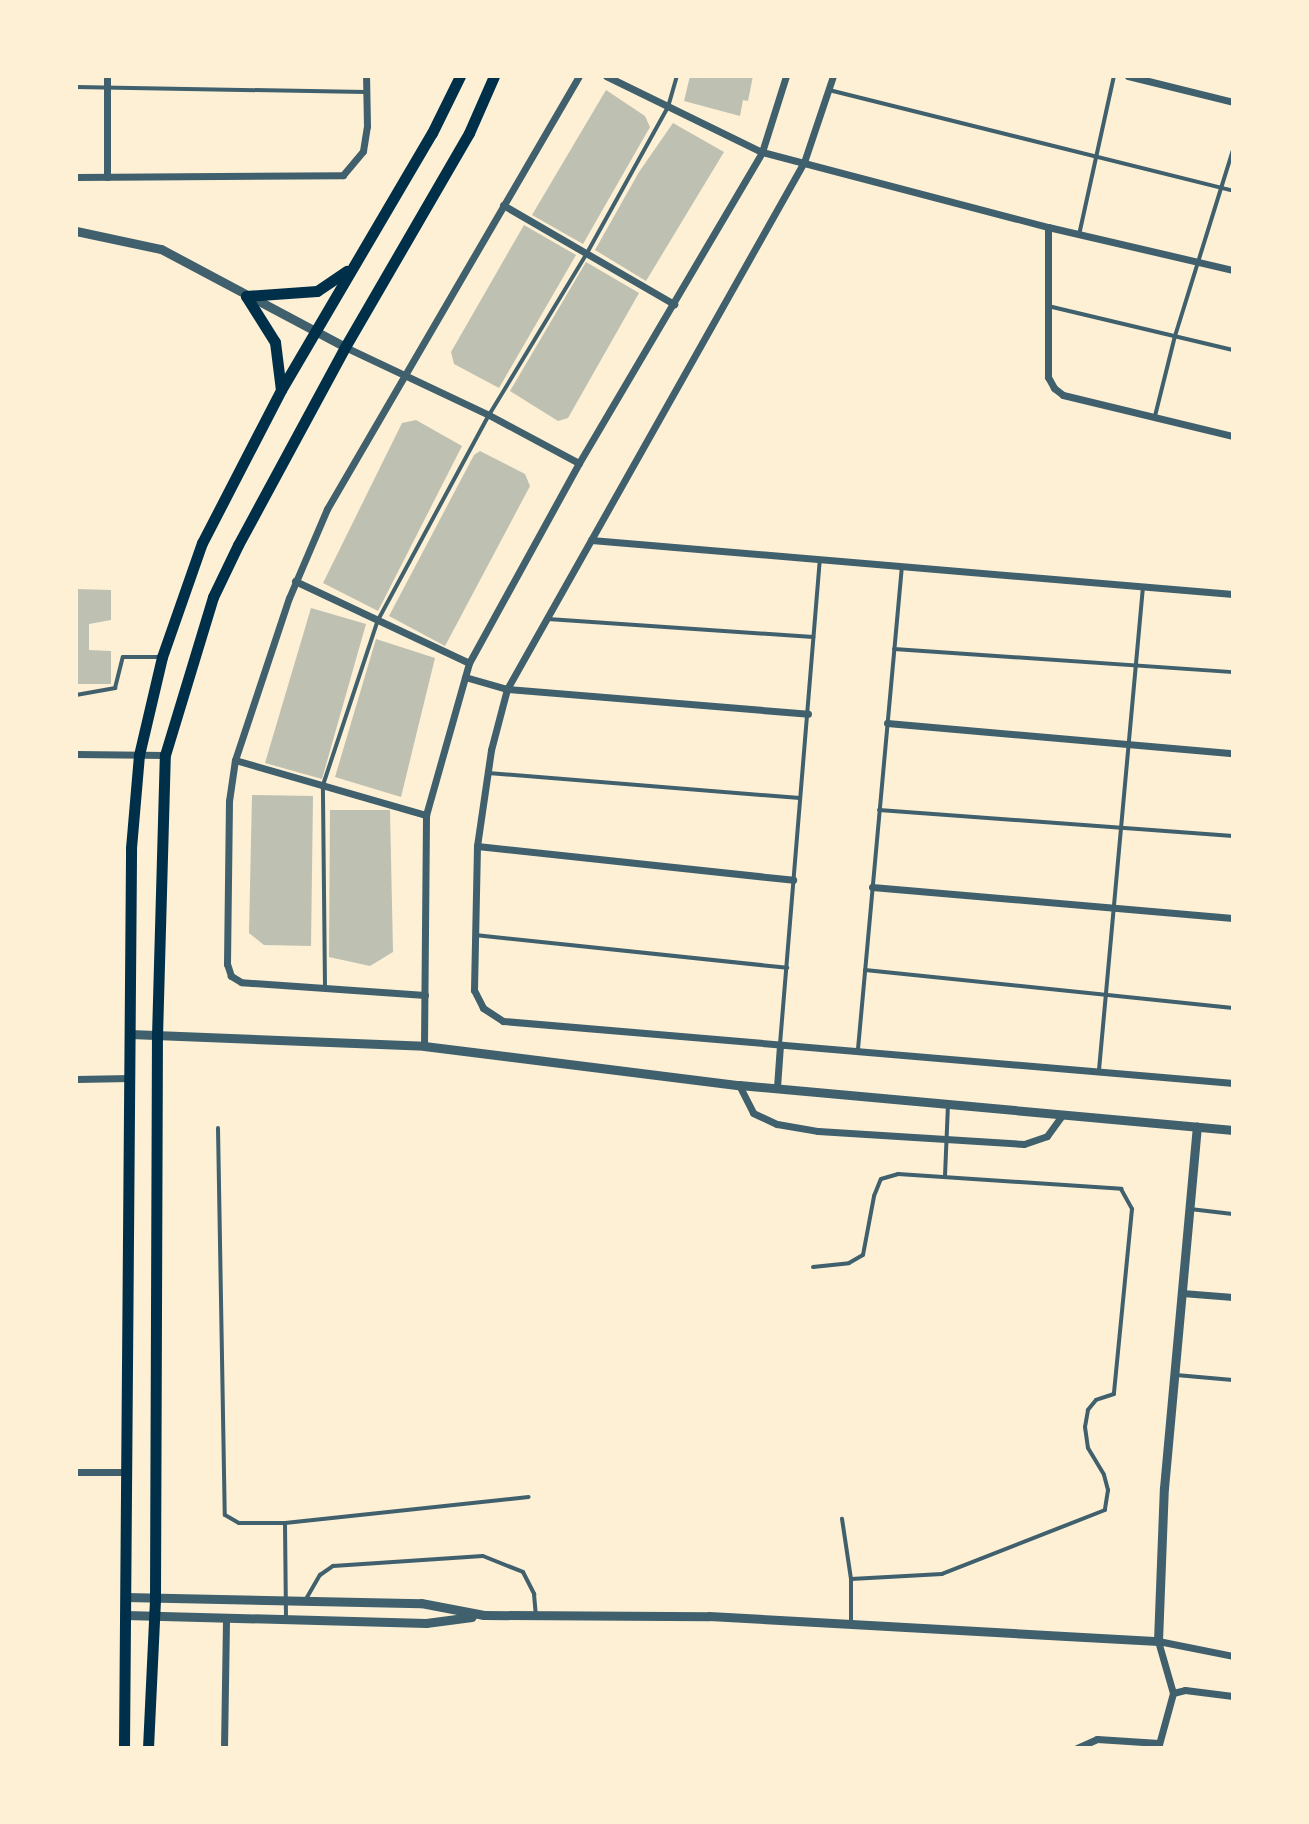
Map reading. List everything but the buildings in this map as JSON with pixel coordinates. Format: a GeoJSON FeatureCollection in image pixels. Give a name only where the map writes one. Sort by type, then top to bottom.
{"type":"FeatureCollection","features":[{"type":"Feature","properties":{"kind":"main road"},"geometry":{"type":"LineString","coordinates":[[124,1748],[131,848],[139,755],[162,657],[202,543],[281,390],[432,133],[460,76]]}},
{"type":"Feature","properties":{"kind":"main road"},"geometry":{"type":"LineString","coordinates":[[148,1748],[155,1598],[157,1036],[165,755],[213,597],[265,492],[345,347],[469,133],[494,76]]}},
{"type":"Feature","properties":{"kind":"main road"},"geometry":{"type":"LineString","coordinates":[[281,390],[275,342],[246,296],[317,291],[353,267]]}},
{"type":"Feature","properties":{"kind":"street"},"geometry":{"type":"LineString","coordinates":[[107,76],[107,177]]}},
{"type":"Feature","properties":{"kind":"street"},"geometry":{"type":"LineString","coordinates":[[76,177],[343,175],[363,151],[367,126],[366,76]]}},
{"type":"Feature","properties":{"kind":"street"},"geometry":{"type":"LineString","coordinates":[[425,995],[241,982],[231,976],[227,964],[229,801],[235,760],[295,581],[327,509],[579,76]]}},
{"type":"Feature","properties":{"kind":"street"},"geometry":{"type":"LineString","coordinates":[[606,76],[762,152],[1079,235],[1233,270]]}},
{"type":"Feature","properties":{"kind":"street"},"geometry":{"type":"LineString","coordinates":[[424,1046],[426,815],[469,663],[579,463],[762,152],[786,76]]}},
{"type":"Feature","properties":{"kind":"street"},"geometry":{"type":"LineString","coordinates":[[833,76],[804,162],[507,689],[488,773],[477,846],[474,990],[483,1008],[503,1021],[1233,1083]]}},
{"type":"Feature","properties":{"kind":"street"},"geometry":{"type":"LineString","coordinates":[[1128,76],[1233,102]]}},
{"type":"Feature","properties":{"kind":"street"},"geometry":{"type":"LineString","coordinates":[[503,205],[674,304]]}},
{"type":"Feature","properties":{"kind":"street"},"geometry":{"type":"LineString","coordinates":[[1048,227],[1048,377],[1054,388],[1063,395],[1233,436]]}},
{"type":"Feature","properties":{"kind":"street"},"geometry":{"type":"LineString","coordinates":[[76,231],[161,249],[316,333],[489,415],[579,463]]}},
{"type":"Feature","properties":{"kind":"street"},"geometry":{"type":"LineString","coordinates":[[591,540],[1233,594]]}},
{"type":"Feature","properties":{"kind":"street"},"geometry":{"type":"LineString","coordinates":[[295,581],[469,663]]}},
{"type":"Feature","properties":{"kind":"street"},"geometry":{"type":"LineString","coordinates":[[465,677],[507,689],[808,714]]}},
{"type":"Feature","properties":{"kind":"street"},"geometry":{"type":"LineString","coordinates":[[887,723],[1233,753]]}},
{"type":"Feature","properties":{"kind":"street"},"geometry":{"type":"LineString","coordinates":[[76,754],[165,755]]}},
{"type":"Feature","properties":{"kind":"street"},"geometry":{"type":"LineString","coordinates":[[235,760],[426,815]]}},
{"type":"Feature","properties":{"kind":"street"},"geometry":{"type":"LineString","coordinates":[[477,846],[793,880]]}},
{"type":"Feature","properties":{"kind":"street"},"geometry":{"type":"LineString","coordinates":[[872,887],[1233,918]]}},
{"type":"Feature","properties":{"kind":"street"},"geometry":{"type":"LineString","coordinates":[[130,1034],[424,1046],[739,1085],[1233,1130]]}},
{"type":"Feature","properties":{"kind":"street"},"geometry":{"type":"LineString","coordinates":[[777,1087],[780,1045]]}},
{"type":"Feature","properties":{"kind":"street"},"geometry":{"type":"LineString","coordinates":[[76,1079],[130,1078]]}},
{"type":"Feature","properties":{"kind":"street"},"geometry":{"type":"LineString","coordinates":[[739,1085],[753,1113],[777,1124],[818,1131],[1024,1144],[1047,1136],[1062,1115]]}},
{"type":"Feature","properties":{"kind":"street"},"geometry":{"type":"LineString","coordinates":[[1077,1748],[1097,1739],[1158,1746],[1173,1693],[1158,1641],[1174,1374],[1197,1127]]}},
{"type":"Feature","properties":{"kind":"street"},"geometry":{"type":"LineString","coordinates":[[1182,1293],[1233,1297]]}},
{"type":"Feature","properties":{"kind":"street"},"geometry":{"type":"LineString","coordinates":[[76,1472],[128,1472]]}},
{"type":"Feature","properties":{"kind":"street"},"geometry":{"type":"LineString","coordinates":[[125,1597],[421,1603],[484,1615],[536,1617],[709,1616],[851,1623],[1158,1641],[1233,1656]]}},
{"type":"Feature","properties":{"kind":"street"},"geometry":{"type":"LineString","coordinates":[[125,1615],[426,1623],[484,1615]]}},
{"type":"Feature","properties":{"kind":"street"},"geometry":{"type":"LineString","coordinates":[[224,1748],[226,1617]]}},
{"type":"Feature","properties":{"kind":"street"},"geometry":{"type":"LineString","coordinates":[[1173,1693],[1185,1690],[1233,1696]]}},
{"type":"Feature","properties":{"kind":"lane"},"geometry":{"type":"LineString","coordinates":[[325,989],[323,785],[378,620],[489,415],[587,253],[668,107],[677,76]]}},
{"type":"Feature","properties":{"kind":"lane"},"geometry":{"type":"LineString","coordinates":[[1079,235],[1114,76]]}},
{"type":"Feature","properties":{"kind":"lane"},"geometry":{"type":"LineString","coordinates":[[76,87],[366,92]]}},
{"type":"Feature","properties":{"kind":"lane"},"geometry":{"type":"LineString","coordinates":[[829,90],[1233,191]]}},
{"type":"Feature","properties":{"kind":"lane"},"geometry":{"type":"LineString","coordinates":[[1155,416],[1175,336],[1233,150]]}},
{"type":"Feature","properties":{"kind":"lane"},"geometry":{"type":"LineString","coordinates":[[1048,306],[1233,350]]}},
{"type":"Feature","properties":{"kind":"lane"},"geometry":{"type":"LineString","coordinates":[[780,1045],[820,560]]}},
{"type":"Feature","properties":{"kind":"lane"},"geometry":{"type":"LineString","coordinates":[[858,1049],[902,566]]}},
{"type":"Feature","properties":{"kind":"lane"},"geometry":{"type":"LineString","coordinates":[[1099,1070],[1143,587]]}},
{"type":"Feature","properties":{"kind":"lane"},"geometry":{"type":"LineString","coordinates":[[548,619],[814,637]]}},
{"type":"Feature","properties":{"kind":"lane"},"geometry":{"type":"LineString","coordinates":[[894,649],[1233,672]]}},
{"type":"Feature","properties":{"kind":"lane"},"geometry":{"type":"LineString","coordinates":[[76,695],[115,688],[123,657],[162,657]]}},
{"type":"Feature","properties":{"kind":"lane"},"geometry":{"type":"LineString","coordinates":[[488,773],[800,798]]}},
{"type":"Feature","properties":{"kind":"lane"},"geometry":{"type":"LineString","coordinates":[[879,810],[1233,836]]}},
{"type":"Feature","properties":{"kind":"lane"},"geometry":{"type":"LineString","coordinates":[[473,935],[787,968]]}},
{"type":"Feature","properties":{"kind":"lane"},"geometry":{"type":"LineString","coordinates":[[865,970],[1233,1008]]}},
{"type":"Feature","properties":{"kind":"lane"},"geometry":{"type":"LineString","coordinates":[[945,1176],[948,1103]]}},
{"type":"Feature","properties":{"kind":"lane"},"geometry":{"type":"LineString","coordinates":[[218,1128],[225,1515],[239,1523],[285,1523],[529,1497]]}},
{"type":"Feature","properties":{"kind":"lane"},"geometry":{"type":"LineString","coordinates":[[813,1267],[849,1263],[863,1255],[874,1196],[881,1179],[898,1174],[1121,1189],[1128,1196],[1132,1209],[1114,1394],[1096,1400],[1088,1410],[1085,1427],[1088,1448],[1104,1475],[1108,1490],[1105,1510],[942,1574],[851,1579]]}},
{"type":"Feature","properties":{"kind":"lane"},"geometry":{"type":"LineString","coordinates":[[1190,1209],[1233,1214]]}},
{"type":"Feature","properties":{"kind":"lane"},"geometry":{"type":"LineString","coordinates":[[1174,1374],[1233,1380]]}},
{"type":"Feature","properties":{"kind":"lane"},"geometry":{"type":"LineString","coordinates":[[842,1519],[851,1579],[851,1623]]}},
{"type":"Feature","properties":{"kind":"lane"},"geometry":{"type":"LineString","coordinates":[[285,1523],[286,1619]]}},
{"type":"Feature","properties":{"kind":"lane"},"geometry":{"type":"LineString","coordinates":[[305,1601],[320,1575],[333,1566],[483,1556],[523,1572],[534,1594],[536,1617]]}}]}
